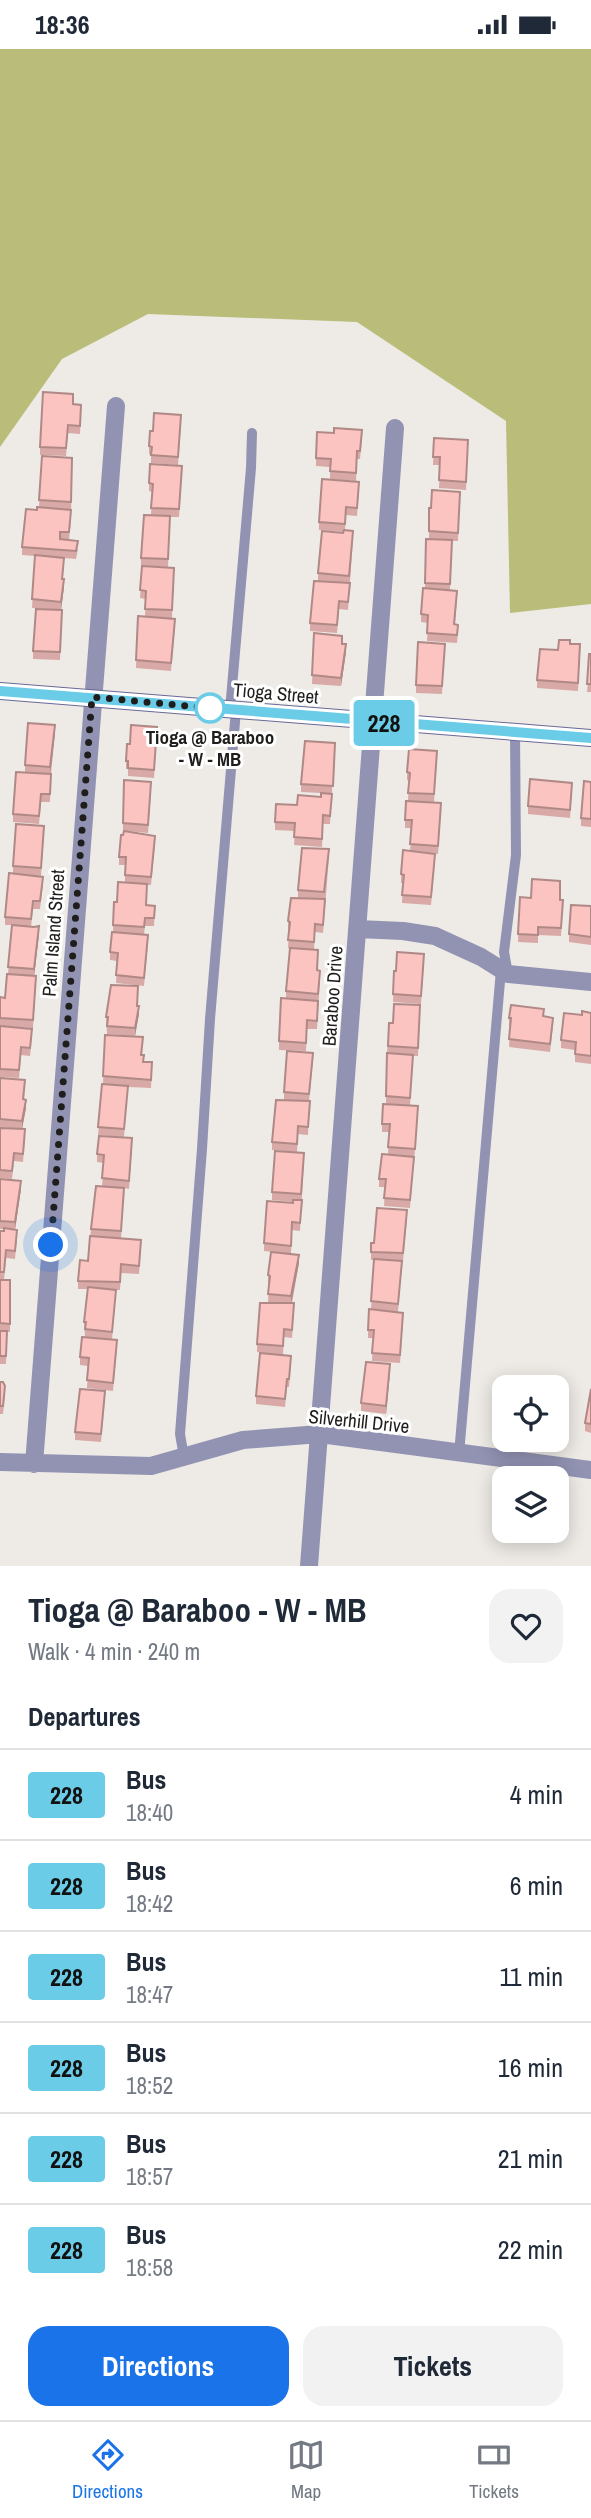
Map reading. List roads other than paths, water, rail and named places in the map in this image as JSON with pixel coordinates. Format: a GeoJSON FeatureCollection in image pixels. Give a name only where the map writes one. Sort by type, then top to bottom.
{"type":"FeatureCollection","features":[{"type":"Feature","properties":{"kind":"street","name":"Palm Island Street"},"geometry":{"type":"LineString","coordinates":[[34,1464],[116,406]]}},
{"type":"Feature","properties":{"kind":"street","name":"Baraboo Drive"},"geometry":{"type":"LineString","coordinates":[[309,1566],[395,428]]}},
{"type":"Feature","properties":{"kind":"street","name":"Tioga Street"},"geometry":{"type":"LineString","coordinates":[[0,691],[591,738]]}},
{"type":"Feature","properties":{"kind":"street"},"geometry":{"type":"LineString","coordinates":[[358,929],[435,936],[481,957],[504,972],[591,982]]}},
{"type":"Feature","properties":{"kind":"street","name":"Silverhill Drive"},"geometry":{"type":"LineString","coordinates":[[0,1462],[151,1466],[243,1440],[320,1434],[591,1470]]}},
{"type":"Feature","properties":{"kind":"lane"},"geometry":{"type":"LineString","coordinates":[[184,1457],[180,1434],[252,433]]}},
{"type":"Feature","properties":{"kind":"lane"},"geometry":{"type":"LineString","coordinates":[[459,1454],[504,952],[516,855],[515,732]]}},
{"type":"Feature","properties":{"kind":"place","name":"Tioga @ Baraboo - W - MB"},"geometry":{"type":"Point","coordinates":[210,708]}}]}
